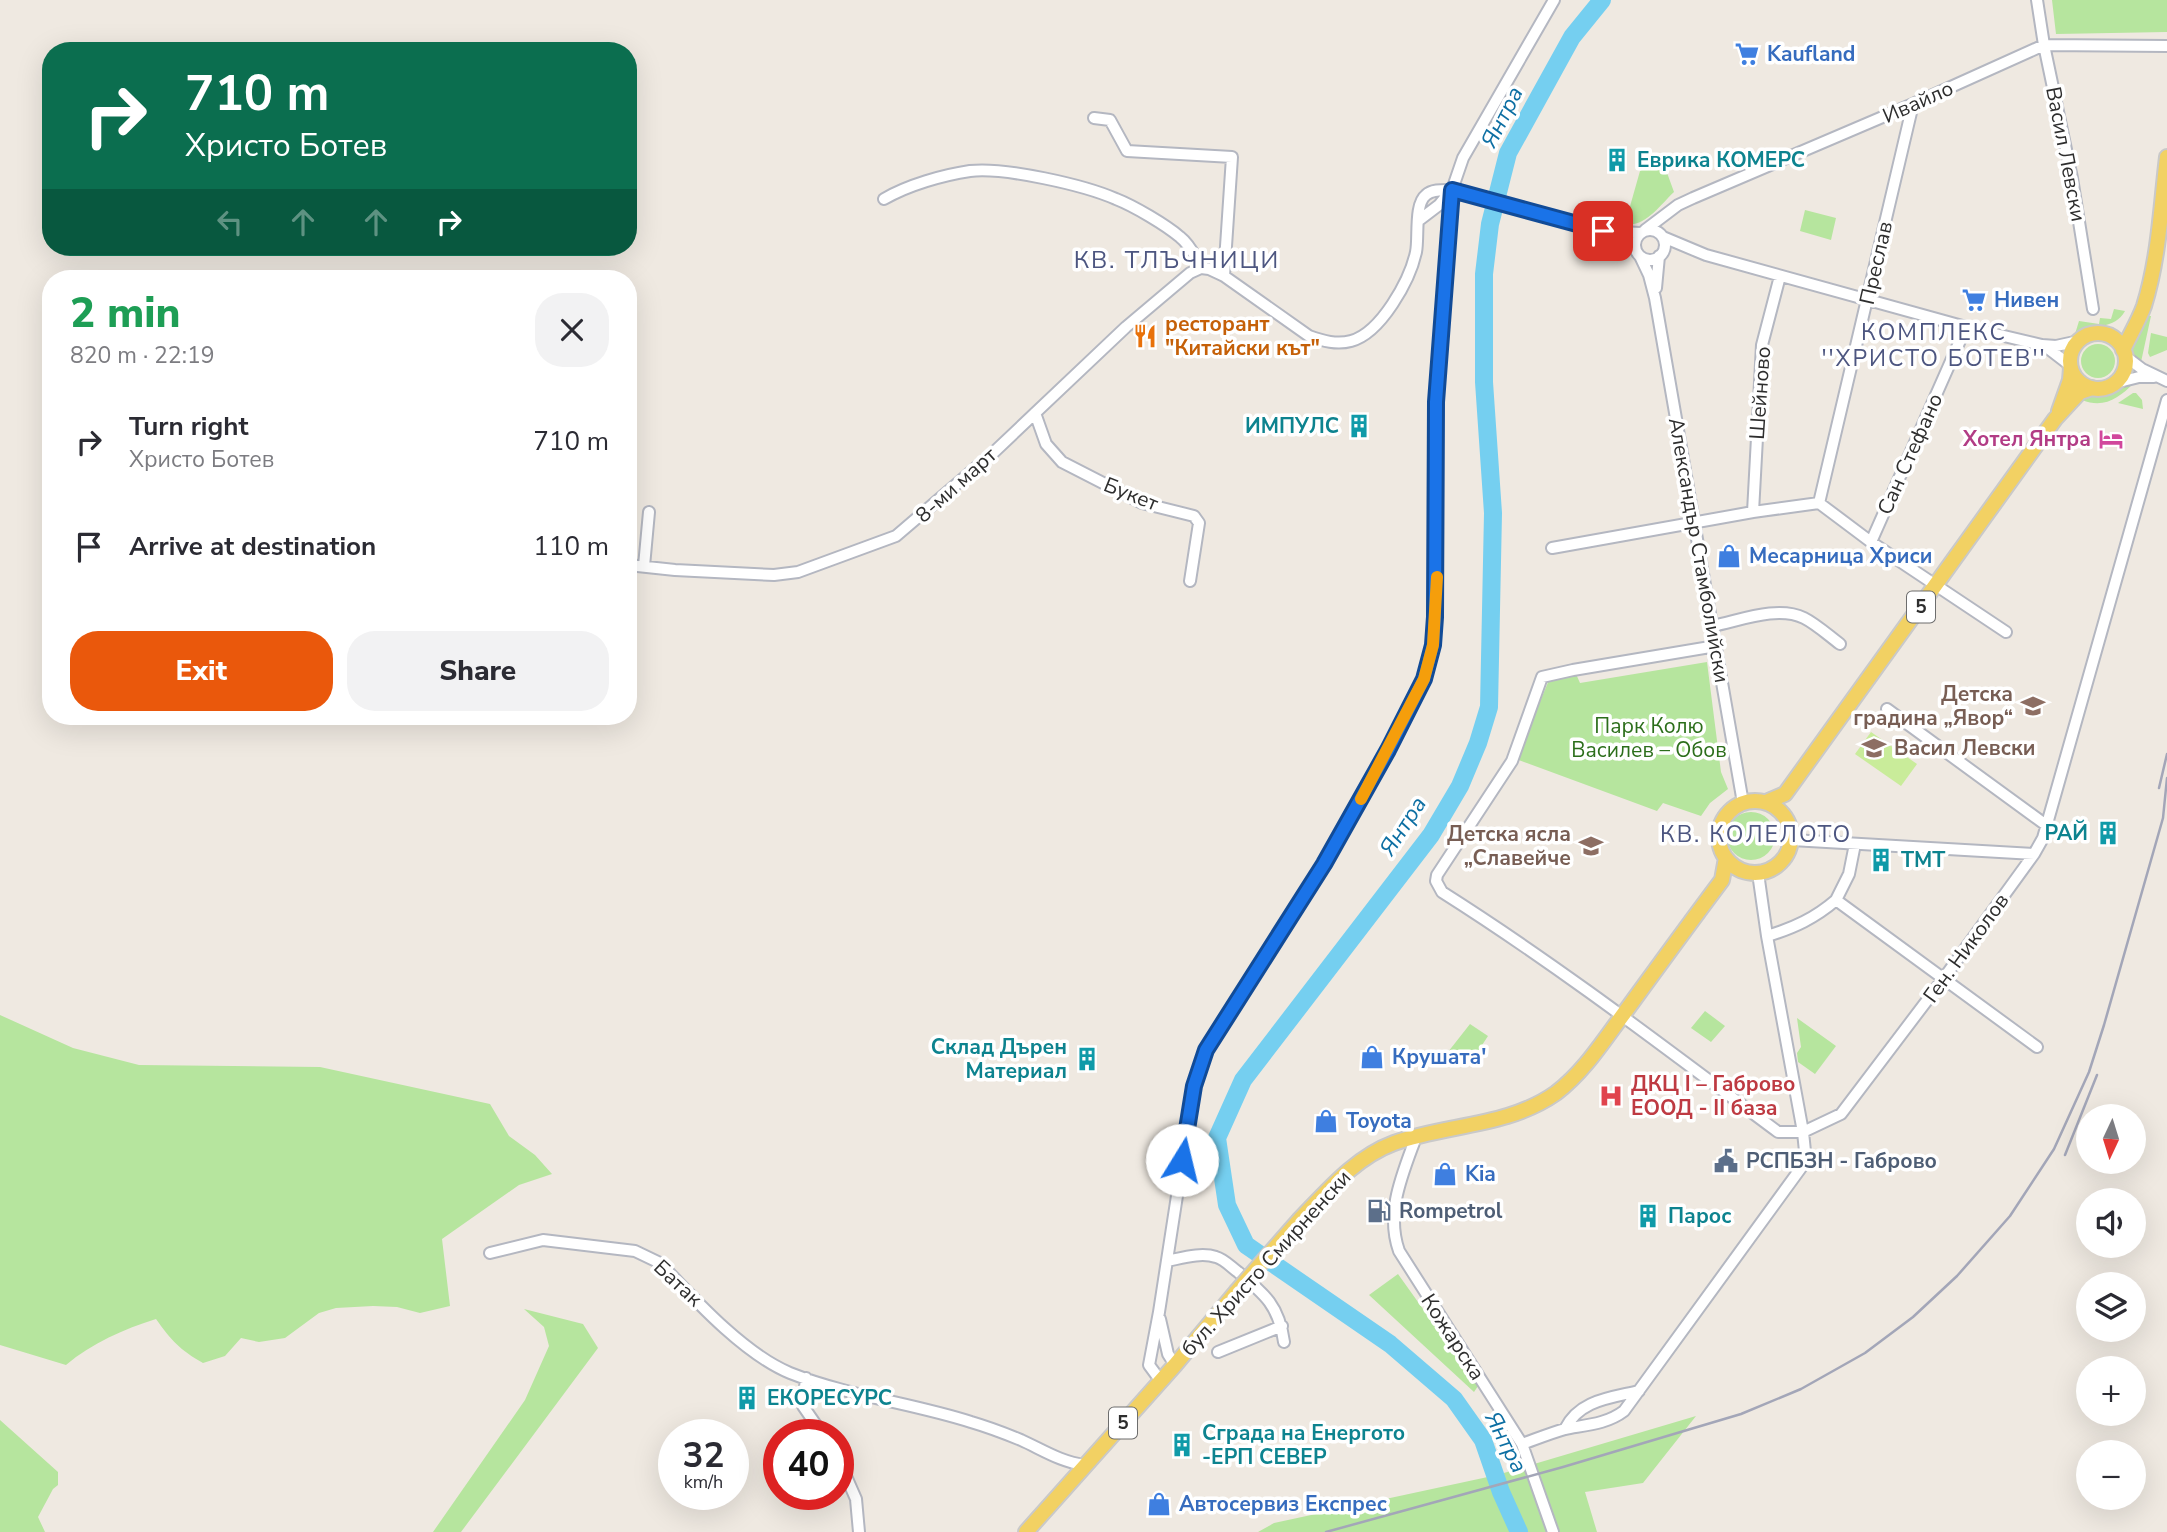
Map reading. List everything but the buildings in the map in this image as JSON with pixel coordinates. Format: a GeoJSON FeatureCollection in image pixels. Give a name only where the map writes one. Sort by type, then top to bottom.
{"type":"FeatureCollection","features":[{"type":"Feature","properties":{"kind":"main road"},"geometry":{"type":"LineString","coordinates":[[2115,383],[2125,368],[2124,353],[2143,308],[2154,261],[2167,157]]}},
{"type":"Feature","properties":{"kind":"main road"},"geometry":{"type":"LineString","coordinates":[[2079,341],[2090,335],[2105,334],[2138,317]]}},
{"type":"Feature","properties":{"kind":"main road"},"geometry":{"type":"LineString","coordinates":[[2105,334],[2116,340],[2124,353]]}},
{"type":"Feature","properties":{"kind":"main road","name":"5"},"geometry":{"type":"LineString","coordinates":[[2056,419],[2070,380],[2073,348],[2079,341]]}},
{"type":"Feature","properties":{"kind":"main road"},"geometry":{"type":"LineString","coordinates":[[2071,367],[2077,379],[2092,388]]}},
{"type":"Feature","properties":{"kind":"main road","name":"5"},"geometry":{"type":"LineString","coordinates":[[1785,794],[2056,419],[2080,393],[2092,388],[2106,388],[2115,383]]}},
{"type":"Feature","properties":{"kind":"main road"},"geometry":{"type":"LineString","coordinates":[[1722,880],[1769,870],[1783,861],[1792,840],[1785,794],[1766,802]]}},
{"type":"Feature","properties":{"kind":"main road"},"geometry":{"type":"LineString","coordinates":[[1743,803],[1755,800],[1766,802],[1780,810],[1790,824]]}},
{"type":"Feature","properties":{"kind":"main road","name":"5"},"geometry":{"type":"LineString","coordinates":[[1726,858],[1719,842],[1721,825],[1729,811],[1743,803]]}},
{"type":"Feature","properties":{"kind":"main road"},"geometry":{"type":"LineString","coordinates":[[1726,858],[1740,869],[1755,873]]}},
{"type":"Feature","properties":{"kind":"main road","name":"бул. Христо Смирненски"},"geometry":{"type":"LineString","coordinates":[[1175,1365],[1300,1219],[1343,1175],[1367,1157],[1395,1143],[1497,1119],[1549,1097],[1565,1085],[1587,1063],[1722,880],[1726,858]]}},
{"type":"Feature","properties":{"kind":"main road","name":"5"},"geometry":{"type":"LineString","coordinates":[[1026,1532],[1175,1365]]}},
{"type":"Feature","properties":{"kind":"street"},"geometry":{"type":"LineString","coordinates":[[1160,1380],[1149,1365],[1194,1086],[1206,1050],[1324,864],[1424,679],[1433,645],[1435,617],[1436,402],[1452,190],[1463,158],[1554,0]]}},
{"type":"Feature","properties":{"kind":"street","name":"Васил Левски"},"geometry":{"type":"LineString","coordinates":[[2037,0],[2072,178],[2093,309]]}},
{"type":"Feature","properties":{"kind":"street","name":"Ивайло"},"geometry":{"type":"LineString","coordinates":[[1643,231],[1678,205],[2044,46],[2167,46]]}},
{"type":"Feature","properties":{"kind":"street","name":"Преслав"},"geometry":{"type":"LineString","coordinates":[[1819,503],[1913,104]]}},
{"type":"Feature","properties":{"kind":"street"},"geometry":{"type":"LineString","coordinates":[[1094,118],[1111,120],[1127,151],[1232,158],[1224,276]]}},
{"type":"Feature","properties":{"kind":"street"},"geometry":{"type":"LineString","coordinates":[[884,199],[938,179],[970,171],[1033,176],[1090,190],[1128,205],[1180,237],[1201,268],[1224,276],[1309,336],[1322,341],[1342,343],[1354,340],[1365,334],[1378,321],[1406,281],[1416,250],[1420,202],[1425,195],[1435,191],[1452,190],[1603,231],[1653,230],[1706,255],[1966,327],[2042,345],[2056,346],[2079,341]]}},
{"type":"Feature","properties":{"kind":"street"},"geometry":{"type":"LineString","coordinates":[[1418,221],[1439,205],[1452,190]]}},
{"type":"Feature","properties":{"kind":"street"},"geometry":{"type":"LineString","coordinates":[[1661,255],[1665,245],[1663,237],[1678,205]]}},
{"type":"Feature","properties":{"kind":"street"},"geometry":{"type":"LineString","coordinates":[[1603,231],[1652,260],[1661,255],[1706,255]]}},
{"type":"Feature","properties":{"kind":"street"},"geometry":{"type":"LineString","coordinates":[[1637,253],[1635,240],[1643,231]]}},
{"type":"Feature","properties":{"kind":"street","name":"Александър Стамболийски"},"geometry":{"type":"LineString","coordinates":[[1637,253],[1655,298],[1743,803]]}},
{"type":"Feature","properties":{"kind":"street","name":"Александър Стамболийски"},"geometry":{"type":"LineString","coordinates":[[1655,298],[1661,255]]}},
{"type":"Feature","properties":{"kind":"street","name":"8-ми март"},"geometry":{"type":"LineString","coordinates":[[637,566],[758,576],[788,574],[896,536],[993,453],[1150,305],[1189,273],[1201,268]]}},
{"type":"Feature","properties":{"kind":"street","name":"Шейново"},"geometry":{"type":"LineString","coordinates":[[1754,512],[1762,345],[1780,276]]}},
{"type":"Feature","properties":{"kind":"street","name":"Сан Стефано"},"geometry":{"type":"LineString","coordinates":[[1871,542],[1966,327]]}},
{"type":"Feature","properties":{"kind":"street"},"geometry":{"type":"LineString","coordinates":[[2042,345],[2071,367]]}},
{"type":"Feature","properties":{"kind":"street"},"geometry":{"type":"LineString","coordinates":[[2124,353],[2162,379]]}},
{"type":"Feature","properties":{"kind":"street"},"geometry":{"type":"LineString","coordinates":[[2115,383],[2140,377],[2162,379]]}},
{"type":"Feature","properties":{"kind":"street","name":"Ген. Николов"},"geometry":{"type":"LineString","coordinates":[[1803,1132],[1841,1114],[1944,978],[2043,838],[2167,400]]}},
{"type":"Feature","properties":{"kind":"street","name":"Букет"},"geometry":{"type":"LineString","coordinates":[[1035,412],[1046,444],[1062,462],[1142,503],[1194,516],[1199,523],[1190,581]]}},
{"type":"Feature","properties":{"kind":"street"},"geometry":{"type":"LineString","coordinates":[[1552,548],[1819,503],[1871,542],[2006,632]]}},
{"type":"Feature","properties":{"kind":"street"},"geometry":{"type":"LineString","coordinates":[[644,566],[649,512]]}},
{"type":"Feature","properties":{"kind":"street"},"geometry":{"type":"LineString","coordinates":[[1712,626],[1789,613],[1804,618],[1840,643]]}},
{"type":"Feature","properties":{"kind":"street"},"geometry":{"type":"LineString","coordinates":[[1716,646],[1542,677],[1512,761],[1436,878],[1437,884],[1442,892],[1517,940],[1778,1132],[1803,1132]]}},
{"type":"Feature","properties":{"kind":"street"},"geometry":{"type":"LineString","coordinates":[[1887,709],[2046,825]]}},
{"type":"Feature","properties":{"kind":"street"},"geometry":{"type":"LineString","coordinates":[[1792,840],[2034,854]]}},
{"type":"Feature","properties":{"kind":"street"},"geometry":{"type":"LineString","coordinates":[[1767,936],[1810,920],[1836,900],[1850,874],[1855,844]]}},
{"type":"Feature","properties":{"kind":"street"},"geometry":{"type":"LineString","coordinates":[[1522,1444],[1617,1417],[1624,1411],[1806,1161],[1803,1132],[1755,873]]}},
{"type":"Feature","properties":{"kind":"street"},"geometry":{"type":"LineString","coordinates":[[1836,900],[2037,1046]]}},
{"type":"Feature","properties":{"kind":"street","name":"Кожарска"},"geometry":{"type":"LineString","coordinates":[[1416,1137],[1402,1175],[1393,1215],[1395,1240],[1399,1251],[1522,1444],[1553,1532]]}},
{"type":"Feature","properties":{"kind":"street","name":"Батак"},"geometry":{"type":"LineString","coordinates":[[490,1252],[543,1240],[635,1251],[647,1255],[660,1263],[717,1319],[765,1359],[788,1372],[957,1417],[1010,1435],[1062,1460],[1085,1465]]}},
{"type":"Feature","properties":{"kind":"street"},"geometry":{"type":"LineString","coordinates":[[1167,1261],[1195,1256],[1218,1257],[1271,1303],[1282,1326],[1284,1342]]}},
{"type":"Feature","properties":{"kind":"street"},"geometry":{"type":"LineString","coordinates":[[1159,1312],[1168,1354],[1175,1365]]}},
{"type":"Feature","properties":{"kind":"street"},"geometry":{"type":"LineString","coordinates":[[1217,1352],[1282,1326]]}},
{"type":"Feature","properties":{"kind":"street"},"geometry":{"type":"LineString","coordinates":[[806,1378],[803,1406],[812,1419]]}},
{"type":"Feature","properties":{"kind":"street"},"geometry":{"type":"LineString","coordinates":[[1565,1430],[1570,1418],[1584,1406],[1639,1391]]}},
{"type":"Feature","properties":{"kind":"street"},"geometry":{"type":"LineString","coordinates":[[854,1494],[859,1532]]}},
{"type":"Feature","properties":{"kind":"green space"},"geometry":{"type":"Polygon","coordinates":[[[2052,0],[2167,0],[2167,32],[2056,34],[2052,0]]]}},
{"type":"Feature","properties":{"kind":"green space"},"geometry":{"type":"Polygon","coordinates":[[[1662,159],[1674,192],[1646,219],[1639,223],[1625,224],[1640,171],[1662,159]]]}},
{"type":"Feature","properties":{"kind":"green space"},"geometry":{"type":"Polygon","coordinates":[[[1805,210],[1836,218],[1831,240],[1800,231],[1805,210]]]}},
{"type":"Feature","properties":{"kind":"green space"},"geometry":{"type":"Polygon","coordinates":[[[2114,309],[2125,311],[2121,317],[2109,324],[2075,334],[2079,321],[2099,324],[2100,318],[2111,319],[2114,309]]]}},
{"type":"Feature","properties":{"kind":"green space"},"geometry":{"type":"Polygon","coordinates":[[[2148,316],[2151,316],[2141,362],[2134,357],[2131,345],[2148,316]]]}},
{"type":"Feature","properties":{"kind":"green space"},"geometry":{"type":"Polygon","coordinates":[[[2151,333],[2167,337],[2167,350],[2150,357],[2148,353],[2151,333]]]}},
{"type":"Feature","properties":{"kind":"green space"},"geometry":{"type":"Polygon","coordinates":[[[2098,344],[2110,349],[2115,361],[2110,373],[2098,378],[2086,373],[2081,361],[2086,349],[2098,344]]]}},
{"type":"Feature","properties":{"kind":"green space"},"geometry":{"type":"Polygon","coordinates":[[[2134,383],[2123,393],[2104,403],[2082,400],[2108,394],[2134,383]]]}},
{"type":"Feature","properties":{"kind":"green space"},"geometry":{"type":"Polygon","coordinates":[[[2133,393],[2142,400],[2143,409],[2118,403],[2133,393]]]}},
{"type":"Feature","properties":{"kind":"green space","name":"Парк Колю Василев – Обов"},"geometry":{"type":"Polygon","coordinates":[[[1707,662],[1721,772],[1728,789],[1710,803],[1701,816],[1663,803],[1657,811],[1516,759],[1549,680],[1576,674],[1580,683],[1707,662]]]}},
{"type":"Feature","properties":{"kind":"green space"},"geometry":{"type":"Polygon","coordinates":[[[1871,732],[1917,764],[1901,786],[1855,754],[1871,732]]]}},
{"type":"Feature","properties":{"kind":"green space"},"geometry":{"type":"Polygon","coordinates":[[[1751,812],[1768,819],[1775,836],[1768,853],[1751,860],[1734,853],[1727,836],[1734,819],[1751,812]]]}},
{"type":"Feature","properties":{"kind":"green space"},"geometry":{"type":"Polygon","coordinates":[[[1705,1011],[1725,1026],[1711,1042],[1691,1028],[1705,1011]]]}},
{"type":"Feature","properties":{"kind":"green space"},"geometry":{"type":"Polygon","coordinates":[[[0,1015],[73,1048],[139,1065],[320,1067],[490,1104],[509,1136],[535,1155],[552,1174],[519,1185],[442,1239],[450,1306],[420,1313],[397,1307],[336,1308],[319,1313],[285,1338],[259,1342],[241,1338],[225,1356],[203,1363],[176,1344],[156,1319],[109,1338],[66,1365],[0,1345],[0,1015]]]}},
{"type":"Feature","properties":{"kind":"green space"},"geometry":{"type":"Polygon","coordinates":[[[1797,1018],[1836,1046],[1815,1074],[1798,1062],[1797,1053],[1801,1047],[1797,1018]]]}},
{"type":"Feature","properties":{"kind":"green space"},"geometry":{"type":"Polygon","coordinates":[[[1470,1024],[1488,1036],[1469,1065],[1448,1052],[1470,1024]]]}},
{"type":"Feature","properties":{"kind":"green space"},"geometry":{"type":"Polygon","coordinates":[[[1398,1274],[1478,1386],[1474,1392],[1369,1295],[1398,1274]]]}},
{"type":"Feature","properties":{"kind":"green space"},"geometry":{"type":"Polygon","coordinates":[[[524,1309],[583,1324],[598,1348],[461,1532],[433,1532],[525,1400],[549,1346],[544,1327],[524,1309]]]}},
{"type":"Feature","properties":{"kind":"green space"},"geometry":{"type":"Polygon","coordinates":[[[1696,1416],[1643,1483],[1585,1492],[1597,1532],[1258,1532],[1274,1523],[1497,1475],[1696,1416]]]}},
{"type":"Feature","properties":{"kind":"green space"},"geometry":{"type":"Polygon","coordinates":[[[0,1420],[58,1472],[58,1485],[53,1489],[38,1517],[45,1532],[0,1532],[0,1420]]]}},
{"type":"Feature","properties":{"kind":"waterway","name":"Янтра"},"geometry":{"type":"LineString","coordinates":[[1519,1532],[1501,1492],[1483,1440],[1454,1399],[1390,1344],[1246,1245],[1227,1205],[1217,1138],[1243,1080],[1431,835],[1460,786],[1478,743],[1489,707],[1493,513],[1484,382],[1484,274],[1490,224],[1508,153],[1572,37],[1602,0]]}},
{"type":"Feature","properties":{"kind":"railway"},"geometry":{"type":"LineString","coordinates":[[2159,788],[2167,754]]}},
{"type":"Feature","properties":{"kind":"railway"},"geometry":{"type":"LineString","coordinates":[[1326,1532],[1563,1467],[1741,1414],[1801,1389],[1865,1353],[1913,1317],[1957,1276],[2010,1216],[2054,1149],[2089,1072],[2104,1025],[2163,818],[2167,778]]}},
{"type":"Feature","properties":{"kind":"railway"},"geometry":{"type":"LineString","coordinates":[[2065,1155],[2097,1075]]}},
{"type":"Feature","properties":{"kind":"slow traffic"},"geometry":{"type":"LineString","coordinates":[[1361,799],[1424,679],[1433,645],[1437,577]]}},
{"type":"Feature","properties":{"kind":"place","name":"Kaufland"},"geometry":{"type":"Point","coordinates":[1747,54]}},
{"type":"Feature","properties":{"kind":"place","name":"Еврика КОМЕРС"},"geometry":{"type":"Point","coordinates":[1617,160]}},
{"type":"Feature","properties":{"kind":"place","name":"Нивен"},"geometry":{"type":"Point","coordinates":[1974,300]}},
{"type":"Feature","properties":{"kind":"place","name":"ресторант \"Китайски кът\""},"geometry":{"type":"Point","coordinates":[1145,336]}},
{"type":"Feature","properties":{"kind":"place","name":"ИМПУЛС"},"geometry":{"type":"Point","coordinates":[1359,426]}},
{"type":"Feature","properties":{"kind":"place","name":"Хотел Янтра"},"geometry":{"type":"Point","coordinates":[2111,439]}},
{"type":"Feature","properties":{"kind":"place","name":"Месарница Хриси"},"geometry":{"type":"Point","coordinates":[1729,556]}},
{"type":"Feature","properties":{"kind":"place","name":"Детска градина „Явор“"},"geometry":{"type":"Point","coordinates":[2033,706]}},
{"type":"Feature","properties":{"kind":"place","name":"Васил Левски"},"geometry":{"type":"Point","coordinates":[1874,748]}},
{"type":"Feature","properties":{"kind":"place","name":"РАЙ"},"geometry":{"type":"Point","coordinates":[2108,833]}},
{"type":"Feature","properties":{"kind":"place","name":"Детска ясла „Славейче"},"geometry":{"type":"Point","coordinates":[1591,846]}},
{"type":"Feature","properties":{"kind":"place","name":"TMT"},"geometry":{"type":"Point","coordinates":[1881,860]}},
{"type":"Feature","properties":{"kind":"place","name":"Крушата'"},"geometry":{"type":"Point","coordinates":[1372,1057]}},
{"type":"Feature","properties":{"kind":"place","name":"Склад Дърен Материал"},"geometry":{"type":"Point","coordinates":[1087,1059]}},
{"type":"Feature","properties":{"kind":"place","name":"ДКЦ І – Габрово ЕООД - II база"},"geometry":{"type":"Point","coordinates":[1611,1096]}},
{"type":"Feature","properties":{"kind":"place","name":"Toyota"},"geometry":{"type":"Point","coordinates":[1326,1121]}},
{"type":"Feature","properties":{"kind":"place","name":"РСПБЗН - Габрово"},"geometry":{"type":"Point","coordinates":[1726,1161]}},
{"type":"Feature","properties":{"kind":"place","name":"Kia"},"geometry":{"type":"Point","coordinates":[1445,1174]}},
{"type":"Feature","properties":{"kind":"place","name":"Rompetrol"},"geometry":{"type":"Point","coordinates":[1379,1211]}},
{"type":"Feature","properties":{"kind":"place","name":"Парос"},"geometry":{"type":"Point","coordinates":[1648,1216]}},
{"type":"Feature","properties":{"kind":"place","name":"ЕКОРЕСУРС"},"geometry":{"type":"Point","coordinates":[747,1398]}},
{"type":"Feature","properties":{"kind":"place","name":"Сграда на Енергото -ЕРП СЕВЕР"},"geometry":{"type":"Point","coordinates":[1182,1445]}},
{"type":"Feature","properties":{"kind":"place","name":"Автосервиз Експрес"},"geometry":{"type":"Point","coordinates":[1159,1504]}},
{"type":"Feature","properties":{"kind":"district","name":"КВ. ТЛЪЧНИЦИ"},"geometry":{"type":"Point","coordinates":[1177,260]}},
{"type":"Feature","properties":{"kind":"district","name":"КОМПЛЕКС ''ХРИСТО БОТЕВ''"},"geometry":{"type":"Point","coordinates":[1934,345]}},
{"type":"Feature","properties":{"kind":"district","name":"КВ. КОЛЕЛОТО"},"geometry":{"type":"Point","coordinates":[1756,834]}},
{"type":"Feature","properties":{"kind":"route"},"geometry":{"type":"LineString","coordinates":[[1182,1160],[1194,1086],[1206,1050],[1324,864],[1411,708],[1424,679],[1433,645],[1435,617],[1436,402],[1447,226],[1452,190],[1603,231]]}}]}
